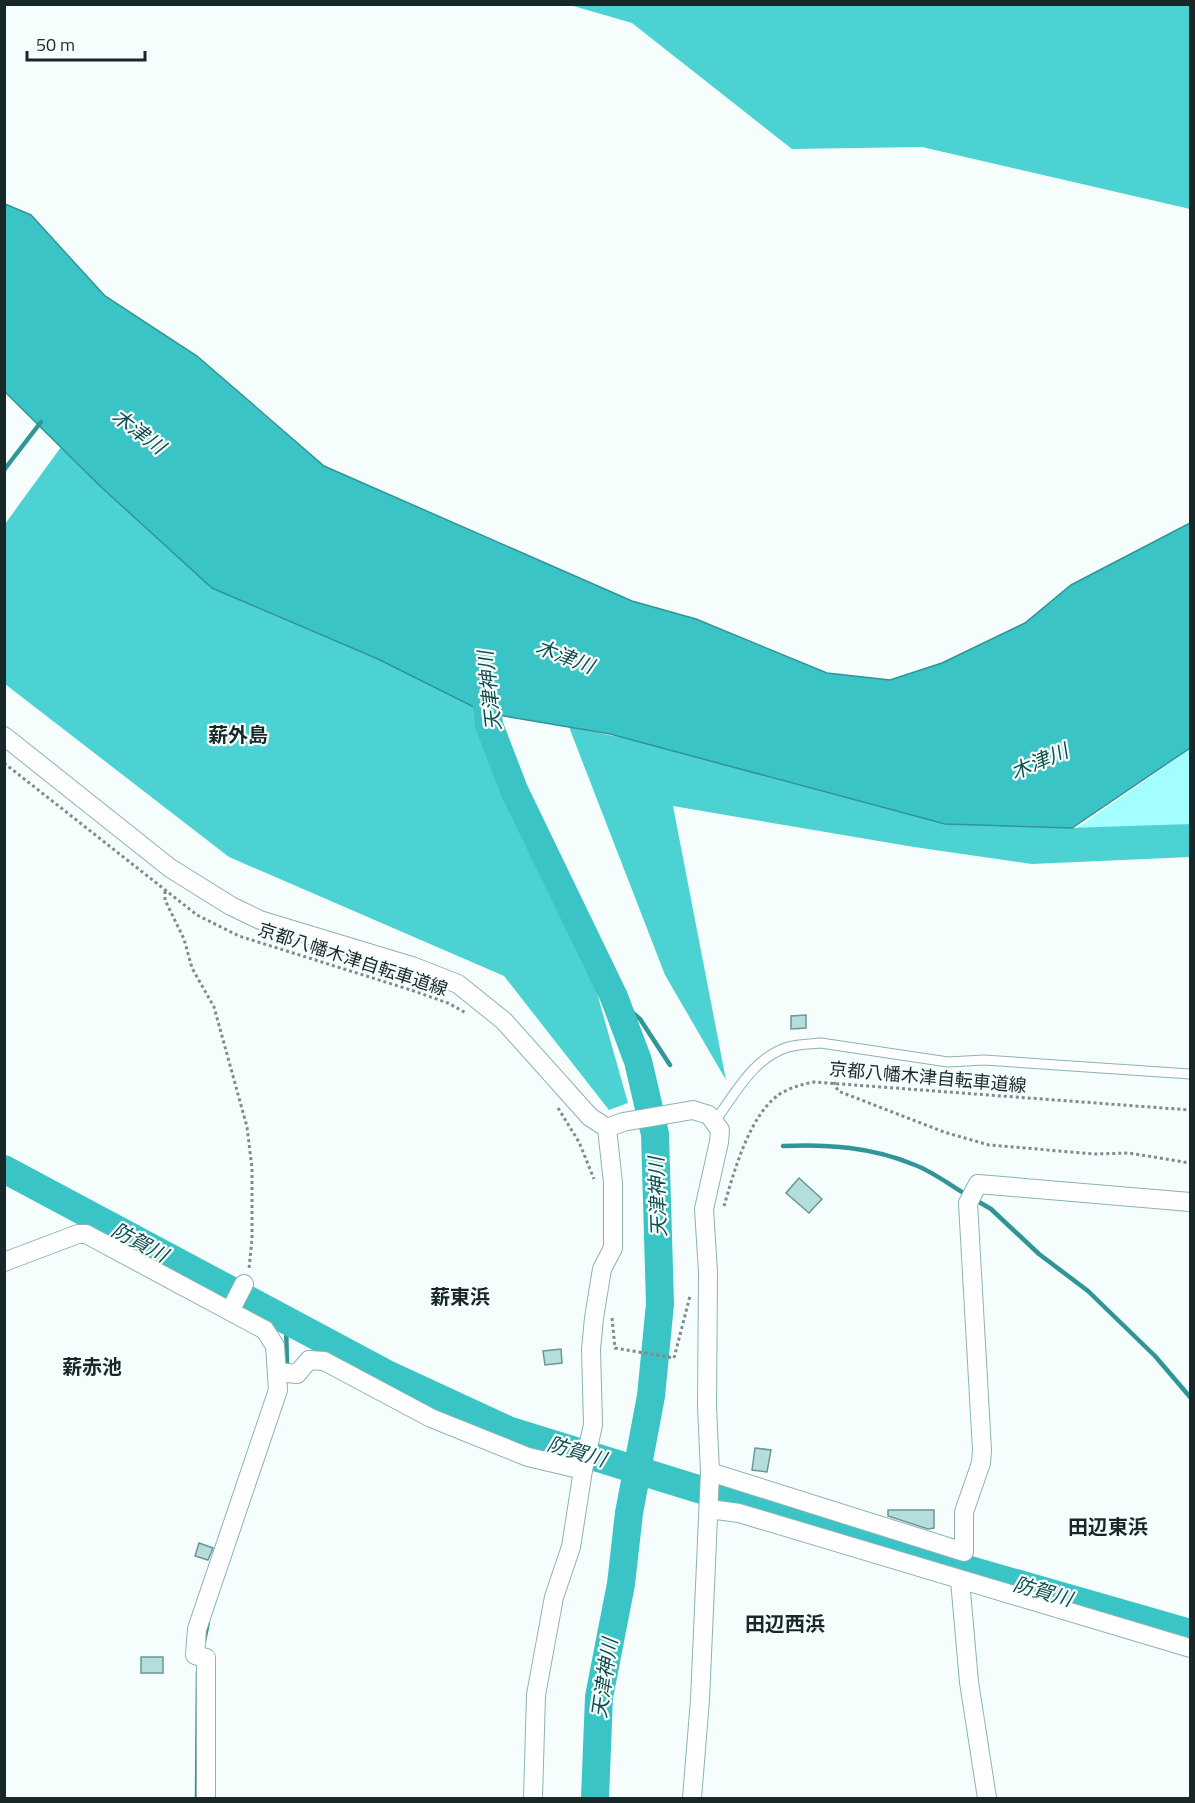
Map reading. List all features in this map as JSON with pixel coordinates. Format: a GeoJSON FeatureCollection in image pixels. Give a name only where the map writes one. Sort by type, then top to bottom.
{"type":"FeatureCollection","features":[{"type":"Feature","properties":{"kind":"street"},"geometry":{"type":"LineString","coordinates":[[4,735],[171,868],[222,901],[261,920],[412,966],[458,984],[490,1008],[590,1117],[607,1128],[661,1115],[701,1111],[715,1121],[720,1130],[719,1142],[704,1209],[708,1272],[707,1406],[710,1472],[700,1700],[692,1798]]}},
{"type":"Feature","properties":{"kind":"street"},"geometry":{"type":"LineString","coordinates":[[533,1798],[536,1695],[554,1597],[570,1547],[593,1425],[591,1349],[594,1318],[602,1269],[605,1259],[613,1248],[613,1183],[607,1128]]}},
{"type":"Feature","properties":{"kind":"street"},"geometry":{"type":"LineString","coordinates":[[710,1472],[964,1552],[964,1512],[981,1463],[982,1450],[968,1203],[978,1184],[1191,1202]]}},
{"type":"Feature","properties":{"kind":"street"},"geometry":{"type":"LineString","coordinates":[[4,1262],[78,1234],[86,1234],[231,1307],[265,1330],[275,1346],[278,1390],[197,1629],[195,1655],[206,1658],[206,1798]]}},
{"type":"Feature","properties":{"kind":"street"},"geometry":{"type":"LineString","coordinates":[[231,1307],[244,1284]]}},
{"type":"Feature","properties":{"kind":"street"},"geometry":{"type":"LineString","coordinates":[[278,1372],[297,1374],[309,1360],[324,1361],[431,1418],[528,1457],[583,1470]]}},
{"type":"Feature","properties":{"kind":"street"},"geometry":{"type":"LineString","coordinates":[[709,1509],[739,1513],[1191,1648]]}},
{"type":"Feature","properties":{"kind":"street"},"geometry":{"type":"LineString","coordinates":[[960,1580],[969,1682],[987,1798]]}},
{"type":"Feature","properties":{"kind":"lane"},"geometry":{"type":"LineString","coordinates":[[715,1121],[745,1077],[787,1047],[821,1043],[948,1062],[984,1060],[1191,1074]]}},
{"type":"Feature","properties":{"kind":"path","name":"京都八幡木津自転車道線"},"geometry":{"type":"LineString","coordinates":[[4,763],[197,915],[239,936],[448,1003],[474,1018]]}},
{"type":"Feature","properties":{"kind":"path"},"geometry":{"type":"LineString","coordinates":[[165,891],[165,900],[184,939],[192,968],[214,1007],[247,1127],[252,1168],[252,1239],[248,1279],[244,1284]]}},
{"type":"Feature","properties":{"kind":"path","name":"京都八幡木津自転車道線"},"geometry":{"type":"LineString","coordinates":[[722,1210],[738,1159],[763,1113],[781,1093],[814,1082],[834,1081],[1191,1110]]}},
{"type":"Feature","properties":{"kind":"path"},"geometry":{"type":"LineString","coordinates":[[834,1081],[838,1091],[879,1104],[944,1132],[989,1144],[1095,1154],[1129,1153],[1191,1163]]}},
{"type":"Feature","properties":{"kind":"path"},"geometry":{"type":"LineString","coordinates":[[552,1100],[579,1142],[594,1176],[596,1187]]}},
{"type":"Feature","properties":{"kind":"path"},"geometry":{"type":"LineString","coordinates":[[612,1316],[613,1346],[619,1350],[675,1357],[692,1288]]}},
{"type":"Feature","properties":{"kind":"shaded area"},"geometry":{"type":"Polygon","coordinates":[[[570,5],[1190,5],[1190,209],[922,147],[792,149],[632,23],[570,5]]]}},
{"type":"Feature","properties":{"kind":"shaded area"},"geometry":{"type":"Polygon","coordinates":[[[61,447],[215,589],[378,659],[488,714],[514,790],[595,986],[628,1103],[609,1110],[504,976],[229,857],[5,684],[5,524],[61,447]]]}},
{"type":"Feature","properties":{"kind":"shaded area"},"geometry":{"type":"Polygon","coordinates":[[[569,727],[1069,828],[1190,824],[1190,857],[1032,864],[914,847],[673,806],[726,1080],[665,975],[569,727]]]}},
{"type":"Feature","properties":{"kind":"shaded area"},"geometry":{"type":"Polygon","coordinates":[[[1190,748],[1190,824],[1073,831],[1187,751],[1190,748]]]}},
{"type":"Feature","properties":{"kind":"water","name":"木津川"},"geometry":{"type":"Polygon","coordinates":[[[5,204],[31,215],[105,296],[197,356],[324,466],[632,601],[696,619],[827,673],[890,680],[942,663],[1025,623],[1071,585],[1190,523],[1190,748],[1072,828],[945,824],[610,734],[486,713],[378,659],[212,588],[100,486],[5,392],[5,204]]]}},
{"type":"Feature","properties":{"kind":"building"},"geometry":{"type":"Polygon","coordinates":[[[806,1015],[806,1028],[791,1029],[791,1016],[806,1015]]]}},
{"type":"Feature","properties":{"kind":"building"},"geometry":{"type":"Polygon","coordinates":[[[799,1178],[822,1199],[809,1213],[786,1193],[799,1178]]]}},
{"type":"Feature","properties":{"kind":"building"},"geometry":{"type":"Polygon","coordinates":[[[561,1349],[562,1363],[545,1365],[543,1351],[561,1349]]]}},
{"type":"Feature","properties":{"kind":"building"},"geometry":{"type":"Polygon","coordinates":[[[755,1448],[771,1450],[767,1472],[752,1470],[755,1448]]]}},
{"type":"Feature","properties":{"kind":"building"},"geometry":{"type":"Polygon","coordinates":[[[888,1510],[934,1510],[934,1528],[928,1529],[888,1516],[888,1510]]]}},
{"type":"Feature","properties":{"kind":"building"},"geometry":{"type":"Polygon","coordinates":[[[199,1543],[213,1548],[208,1560],[195,1556],[199,1543]]]}},
{"type":"Feature","properties":{"kind":"building"},"geometry":{"type":"Polygon","coordinates":[[[141,1657],[163,1657],[163,1673],[141,1673],[141,1657]]]}},
{"type":"Feature","properties":{"kind":"waterway"},"geometry":{"type":"LineString","coordinates":[[4,470],[41,422]]}},
{"type":"Feature","properties":{"kind":"waterway","name":"天津神川"},"geometry":{"type":"LineString","coordinates":[[484,676],[489,725],[514,790],[614,997],[638,1061],[655,1134],[660,1304],[651,1396],[629,1513],[621,1584],[599,1697],[595,1798]]}},
{"type":"Feature","properties":{"kind":"waterway"},"geometry":{"type":"LineString","coordinates":[[614,997],[640,1019],[670,1065]]}},
{"type":"Feature","properties":{"kind":"waterway"},"geometry":{"type":"LineString","coordinates":[[783,1146],[833,1146],[883,1154],[922,1168],[967,1195]]}},
{"type":"Feature","properties":{"kind":"waterway","name":"防賀川"},"geometry":{"type":"LineString","coordinates":[[4,1169],[389,1375],[508,1430],[834,1531],[1190,1633]]}},
{"type":"Feature","properties":{"kind":"waterway"},"geometry":{"type":"LineString","coordinates":[[974,1199],[991,1209],[1039,1254],[1088,1291],[1155,1356],[1190,1397]]}},
{"type":"Feature","properties":{"kind":"waterway"},"geometry":{"type":"LineString","coordinates":[[286,1320],[287,1369]]}},
{"type":"Feature","properties":{"kind":"waterway"},"geometry":{"type":"LineString","coordinates":[[204,1641],[208,1622]]}},
{"type":"Feature","properties":{"kind":"waterway"},"geometry":{"type":"LineString","coordinates":[[197,1798],[198,1672]]}},
{"type":"Feature","properties":{"kind":"district","name":"薪外島"},"geometry":{"type":"Point","coordinates":[238,734]}},
{"type":"Feature","properties":{"kind":"district","name":"薪東浜"},"geometry":{"type":"Point","coordinates":[460,1296]}},
{"type":"Feature","properties":{"kind":"district","name":"薪赤池"},"geometry":{"type":"Point","coordinates":[92,1366]}},
{"type":"Feature","properties":{"kind":"district","name":"田辺東浜"},"geometry":{"type":"Point","coordinates":[1108,1526]}},
{"type":"Feature","properties":{"kind":"district","name":"田辺西浜"},"geometry":{"type":"Point","coordinates":[785,1623]}}]}
